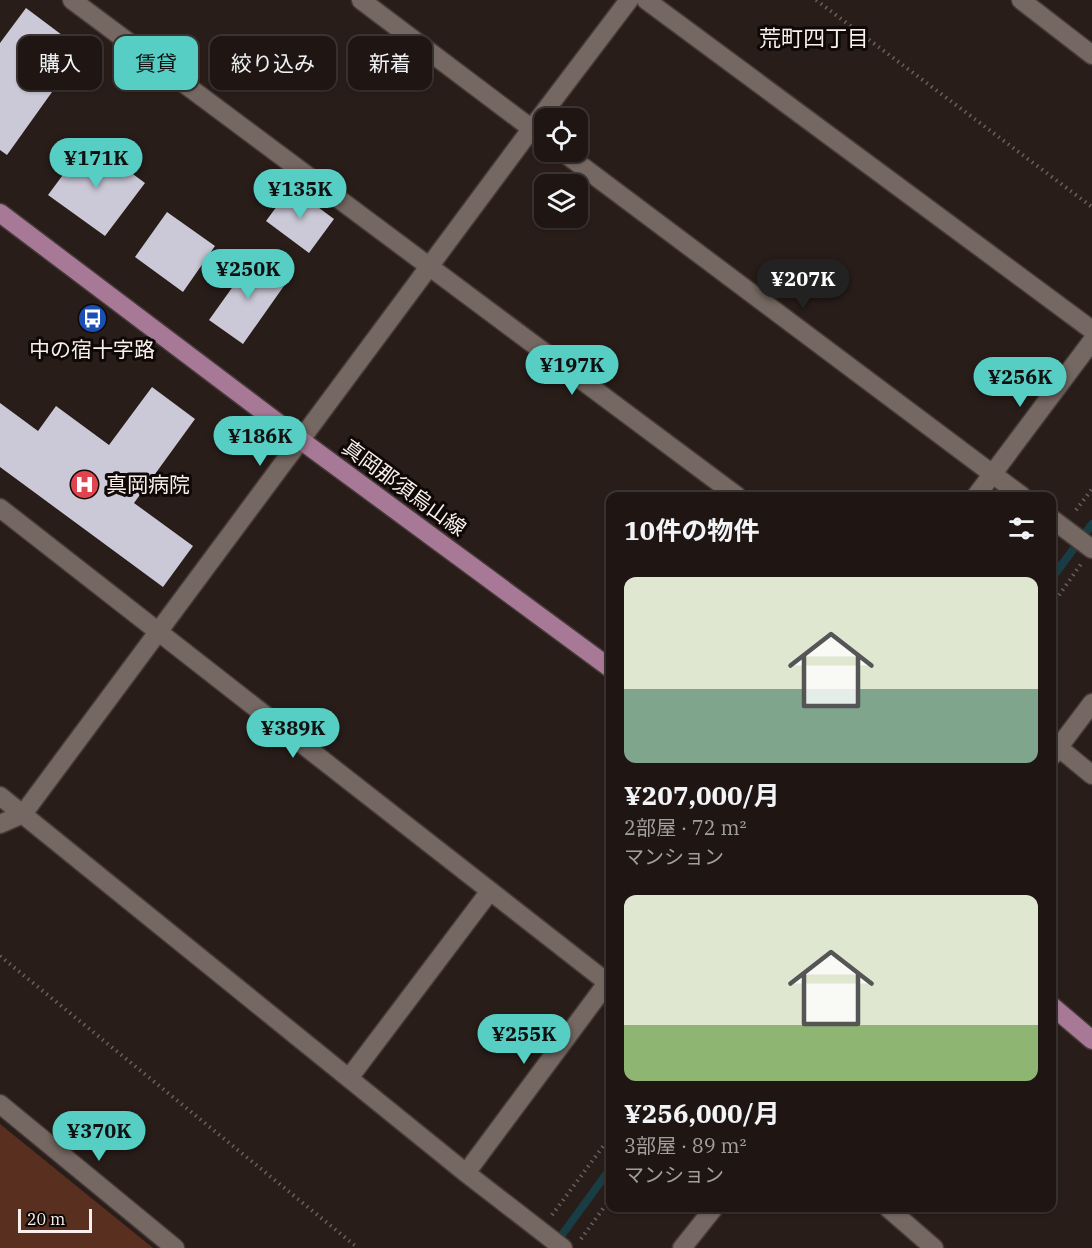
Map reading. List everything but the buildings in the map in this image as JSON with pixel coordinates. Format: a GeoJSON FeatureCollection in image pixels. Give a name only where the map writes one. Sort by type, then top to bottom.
{"type":"FeatureCollection","features":[{"type":"Feature","properties":{"kind":"main road","name":"真岡那須烏山線"},"geometry":{"type":"LineString","coordinates":[[0,213],[302,441],[606,665]]}},
{"type":"Feature","properties":{"kind":"main road"},"geometry":{"type":"LineString","coordinates":[[1056,1009],[1092,1040]]}},
{"type":"Feature","properties":{"kind":"street"},"geometry":{"type":"LineString","coordinates":[[72,0],[732,492]]}},
{"type":"Feature","properties":{"kind":"street"},"geometry":{"type":"LineString","coordinates":[[361,0],[534,130]]}},
{"type":"Feature","properties":{"kind":"street"},"geometry":{"type":"LineString","coordinates":[[555,108],[630,0]]}},
{"type":"Feature","properties":{"kind":"street"},"geometry":{"type":"LineString","coordinates":[[646,0],[1092,330]]}},
{"type":"Feature","properties":{"kind":"street"},"geometry":{"type":"LineString","coordinates":[[1021,0],[1092,55]]}},
{"type":"Feature","properties":{"kind":"street"},"geometry":{"type":"LineString","coordinates":[[0,824],[23,814],[302,441],[428,267],[534,138]]}},
{"type":"Feature","properties":{"kind":"street"},"geometry":{"type":"LineString","coordinates":[[576,162],[1016,492]]}},
{"type":"Feature","properties":{"kind":"street"},"geometry":{"type":"LineString","coordinates":[[979,492],[1092,341]]}},
{"type":"Feature","properties":{"kind":"street"},"geometry":{"type":"LineString","coordinates":[[0,508],[490,891],[606,979]]}},
{"type":"Feature","properties":{"kind":"street"},"geometry":{"type":"LineString","coordinates":[[1056,522],[1070,532],[1088,553]]}},
{"type":"Feature","properties":{"kind":"street"},"geometry":{"type":"LineString","coordinates":[[1056,751],[1092,703]]}},
{"type":"Feature","properties":{"kind":"street"},"geometry":{"type":"LineString","coordinates":[[1056,753],[1092,775]]}},
{"type":"Feature","properties":{"kind":"street"},"geometry":{"type":"LineString","coordinates":[[0,796],[466,1173],[546,1226],[563,1248]]}},
{"type":"Feature","properties":{"kind":"street"},"geometry":{"type":"LineString","coordinates":[[350,1078],[490,891]]}},
{"type":"Feature","properties":{"kind":"street"},"geometry":{"type":"LineString","coordinates":[[466,1173],[606,985]]}},
{"type":"Feature","properties":{"kind":"street"},"geometry":{"type":"LineString","coordinates":[[0,1104],[175,1248]]}},
{"type":"Feature","properties":{"kind":"street"},"geometry":{"type":"LineString","coordinates":[[682,1248],[711,1212]]}},
{"type":"Feature","properties":{"kind":"street"},"geometry":{"type":"LineString","coordinates":[[893,1212],[934,1248]]}},
{"type":"Feature","properties":{"kind":"path"},"geometry":{"type":"LineString","coordinates":[[816,0],[1092,207]]}},
{"type":"Feature","properties":{"kind":"path"},"geometry":{"type":"LineString","coordinates":[[1074,513],[1092,489]]}},
{"type":"Feature","properties":{"kind":"path"},"geometry":{"type":"LineString","coordinates":[[1056,599],[1088,553]]}},
{"type":"Feature","properties":{"kind":"path"},"geometry":{"type":"LineString","coordinates":[[0,956],[358,1248]]}},
{"type":"Feature","properties":{"kind":"path"},"geometry":{"type":"LineString","coordinates":[[546,1226],[606,1143]]}},
{"type":"Feature","properties":{"kind":"path"},"geometry":{"type":"LineString","coordinates":[[580,1240],[606,1204]]}},
{"type":"Feature","properties":{"kind":"shaded area"},"geometry":{"type":"Polygon","coordinates":[[[0,1124],[153,1248],[0,1248],[0,1124]]]}},
{"type":"Feature","properties":{"kind":"waterway"},"geometry":{"type":"LineString","coordinates":[[1056,573],[1092,524]]}},
{"type":"Feature","properties":{"kind":"waterway"},"geometry":{"type":"LineString","coordinates":[[556,1243],[606,1174]]}},
{"type":"Feature","properties":{"kind":"place","name":"中の宿十字路"},"geometry":{"type":"Point","coordinates":[92,319]}},
{"type":"Feature","properties":{"kind":"place","name":"真岡病院"},"geometry":{"type":"Point","coordinates":[85,485]}},
{"type":"Feature","properties":{"kind":"district","name":"荒町四丁目"},"geometry":{"type":"Point","coordinates":[814,38]}}]}
